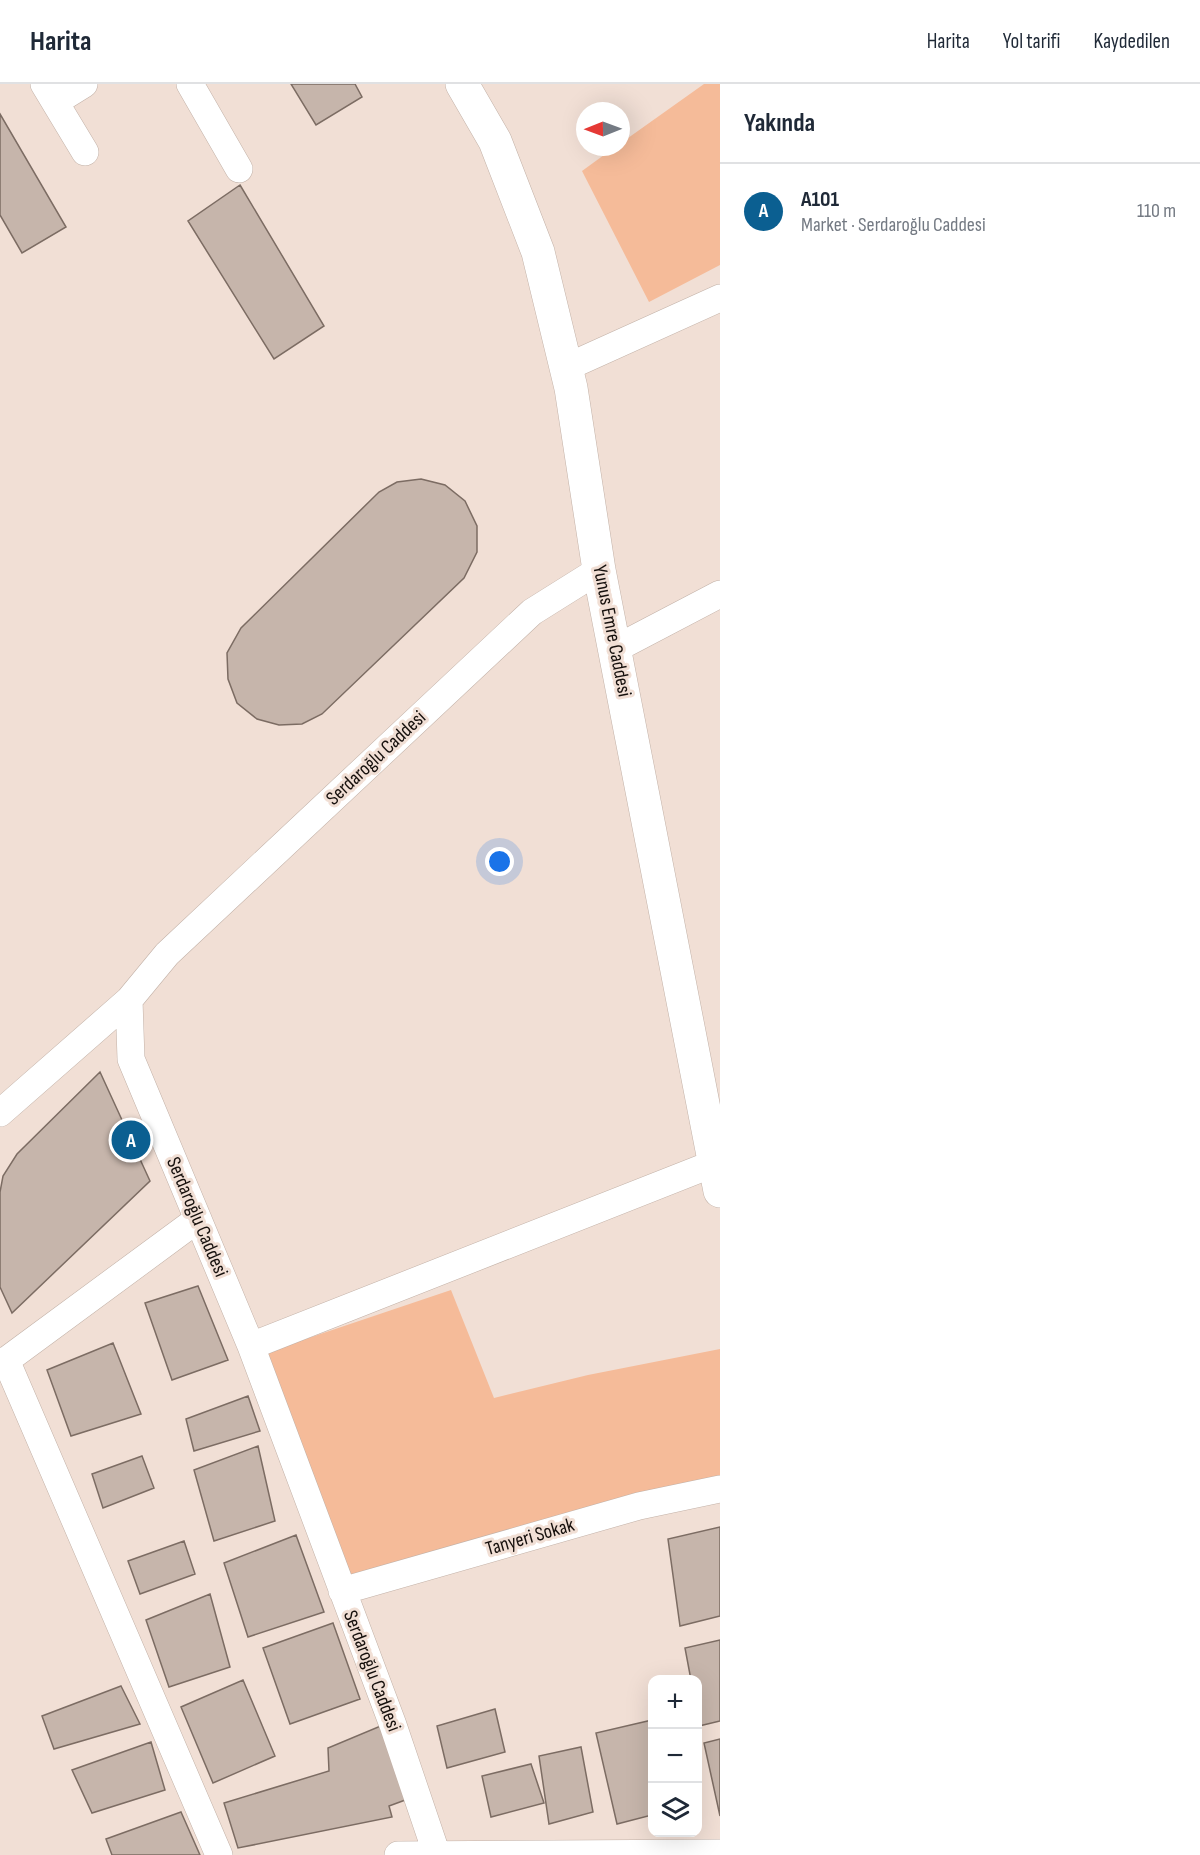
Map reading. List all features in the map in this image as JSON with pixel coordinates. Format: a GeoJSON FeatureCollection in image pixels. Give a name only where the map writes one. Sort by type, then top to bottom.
{"type":"FeatureCollection","features":[{"type":"Feature","properties":{"kind":"main road","name":"Yunus Emre Caddesi"},"geometry":{"type":"LineString","coordinates":[[462,84],[495,141],[538,252],[571,388],[600,570],[718,1172]]}},
{"type":"Feature","properties":{"kind":"street"},"geometry":{"type":"LineString","coordinates":[[84,84],[50,93],[85,152]]}},
{"type":"Feature","properties":{"kind":"street"},"geometry":{"type":"LineString","coordinates":[[190,84],[239,169]]}},
{"type":"Feature","properties":{"kind":"street"},"geometry":{"type":"LineString","coordinates":[[565,368],[720,298]]}},
{"type":"Feature","properties":{"kind":"street","name":"Serdaroğlu Caddesi"},"geometry":{"type":"LineString","coordinates":[[437,1854],[393,1725],[251,1346],[130,1059],[129,1000],[167,954],[532,612],[600,570]]}},
{"type":"Feature","properties":{"kind":"street"},"geometry":{"type":"LineString","coordinates":[[615,649],[720,594]]}},
{"type":"Feature","properties":{"kind":"street"},"geometry":{"type":"LineString","coordinates":[[0,1113],[129,1000]]}},
{"type":"Feature","properties":{"kind":"street"},"geometry":{"type":"LineString","coordinates":[[251,1346],[718,1172]]}},
{"type":"Feature","properties":{"kind":"street"},"geometry":{"type":"LineString","coordinates":[[198,1220],[3,1362],[219,1855]]}},
{"type":"Feature","properties":{"kind":"street","name":"Tanyeri Sokak"},"geometry":{"type":"LineString","coordinates":[[342,1591],[639,1506],[720,1489]]}},
{"type":"Feature","properties":{"kind":"street"},"geometry":{"type":"LineString","coordinates":[[398,1855],[720,1853]]}},
{"type":"Feature","properties":{"kind":"shaded area"},"geometry":{"type":"Polygon","coordinates":[[[704,84],[720,84],[720,265],[649,302],[582,171],[603,156],[630,156],[630,137],[704,84]]]}},
{"type":"Feature","properties":{"kind":"shaded area"},"geometry":{"type":"Polygon","coordinates":[[[451,1290],[494,1398],[588,1375],[720,1349],[720,1476],[350,1576],[267,1352],[451,1290]]]}},
{"type":"Feature","properties":{"kind":"building"},"geometry":{"type":"Polygon","coordinates":[[[291,84],[355,84],[362,97],[316,125],[291,84]]]}},
{"type":"Feature","properties":{"kind":"building"},"geometry":{"type":"Polygon","coordinates":[[[0,114],[66,227],[22,253],[0,215],[0,114]]]}},
{"type":"Feature","properties":{"kind":"building"},"geometry":{"type":"Polygon","coordinates":[[[240,185],[324,326],[274,359],[188,221],[240,185]]]}},
{"type":"Feature","properties":{"kind":"building"},"geometry":{"type":"Polygon","coordinates":[[[421,479],[445,485],[465,501],[477,526],[477,552],[464,578],[322,714],[302,724],[279,725],[257,719],[237,703],[228,679],[227,653],[241,628],[379,492],[397,482],[421,479]]]}},
{"type":"Feature","properties":{"kind":"building"},"geometry":{"type":"Polygon","coordinates":[[[100,1072],[150,1181],[12,1313],[0,1287],[0,1192],[3,1176],[17,1154],[100,1072]]]}},
{"type":"Feature","properties":{"kind":"building"},"geometry":{"type":"Polygon","coordinates":[[[198,1286],[228,1360],[172,1380],[145,1303],[198,1286]]]}},
{"type":"Feature","properties":{"kind":"building"},"geometry":{"type":"Polygon","coordinates":[[[113,1343],[141,1414],[71,1436],[47,1370],[113,1343]]]}},
{"type":"Feature","properties":{"kind":"building"},"geometry":{"type":"Polygon","coordinates":[[[248,1396],[260,1431],[194,1451],[186,1419],[248,1396]]]}},
{"type":"Feature","properties":{"kind":"building"},"geometry":{"type":"Polygon","coordinates":[[[258,1446],[275,1521],[214,1541],[194,1470],[258,1446]]]}},
{"type":"Feature","properties":{"kind":"building"},"geometry":{"type":"Polygon","coordinates":[[[142,1456],[154,1488],[103,1508],[92,1474],[142,1456]]]}},
{"type":"Feature","properties":{"kind":"building"},"geometry":{"type":"Polygon","coordinates":[[[720,1527],[720,1616],[680,1626],[668,1539],[720,1527]]]}},
{"type":"Feature","properties":{"kind":"building"},"geometry":{"type":"Polygon","coordinates":[[[296,1535],[324,1612],[248,1637],[224,1563],[296,1535]]]}},
{"type":"Feature","properties":{"kind":"building"},"geometry":{"type":"Polygon","coordinates":[[[184,1541],[195,1574],[140,1594],[128,1561],[184,1541]]]}},
{"type":"Feature","properties":{"kind":"building"},"geometry":{"type":"Polygon","coordinates":[[[210,1594],[230,1667],[169,1687],[146,1620],[210,1594]]]}},
{"type":"Feature","properties":{"kind":"building"},"geometry":{"type":"Polygon","coordinates":[[[333,1623],[360,1699],[290,1724],[263,1648],[333,1623]]]}},
{"type":"Feature","properties":{"kind":"building"},"geometry":{"type":"Polygon","coordinates":[[[720,1640],[720,1721],[702,1725],[702,1675],[690,1675],[685,1648],[720,1640]]]}},
{"type":"Feature","properties":{"kind":"building"},"geometry":{"type":"Polygon","coordinates":[[[243,1680],[275,1756],[213,1783],[181,1707],[243,1680]]]}},
{"type":"Feature","properties":{"kind":"building"},"geometry":{"type":"Polygon","coordinates":[[[121,1686],[140,1724],[54,1749],[42,1716],[121,1686]]]}},
{"type":"Feature","properties":{"kind":"building"},"geometry":{"type":"Polygon","coordinates":[[[495,1709],[505,1752],[447,1768],[437,1726],[495,1709]]]}},
{"type":"Feature","properties":{"kind":"building"},"geometry":{"type":"Polygon","coordinates":[[[648,1721],[648,1816],[617,1824],[596,1733],[648,1721]]]}},
{"type":"Feature","properties":{"kind":"building"},"geometry":{"type":"Polygon","coordinates":[[[383,1725],[408,1799],[389,1806],[392,1817],[238,1848],[224,1803],[329,1771],[328,1748],[383,1725]]]}},
{"type":"Feature","properties":{"kind":"building"},"geometry":{"type":"Polygon","coordinates":[[[720,1739],[720,1816],[704,1743],[720,1739]]]}},
{"type":"Feature","properties":{"kind":"building"},"geometry":{"type":"Polygon","coordinates":[[[151,1742],[165,1790],[92,1813],[72,1770],[151,1742]]]}},
{"type":"Feature","properties":{"kind":"building"},"geometry":{"type":"Polygon","coordinates":[[[581,1747],[593,1812],[549,1824],[539,1756],[581,1747]]]}},
{"type":"Feature","properties":{"kind":"building"},"geometry":{"type":"Polygon","coordinates":[[[531,1764],[544,1803],[491,1817],[482,1776],[531,1764]]]}},
{"type":"Feature","properties":{"kind":"building"},"geometry":{"type":"Polygon","coordinates":[[[181,1812],[200,1855],[112,1855],[106,1839],[181,1812]]]}},
{"type":"Feature","properties":{"kind":"place","name":"A101"},"geometry":{"type":"Point","coordinates":[131,1140]}}]}
